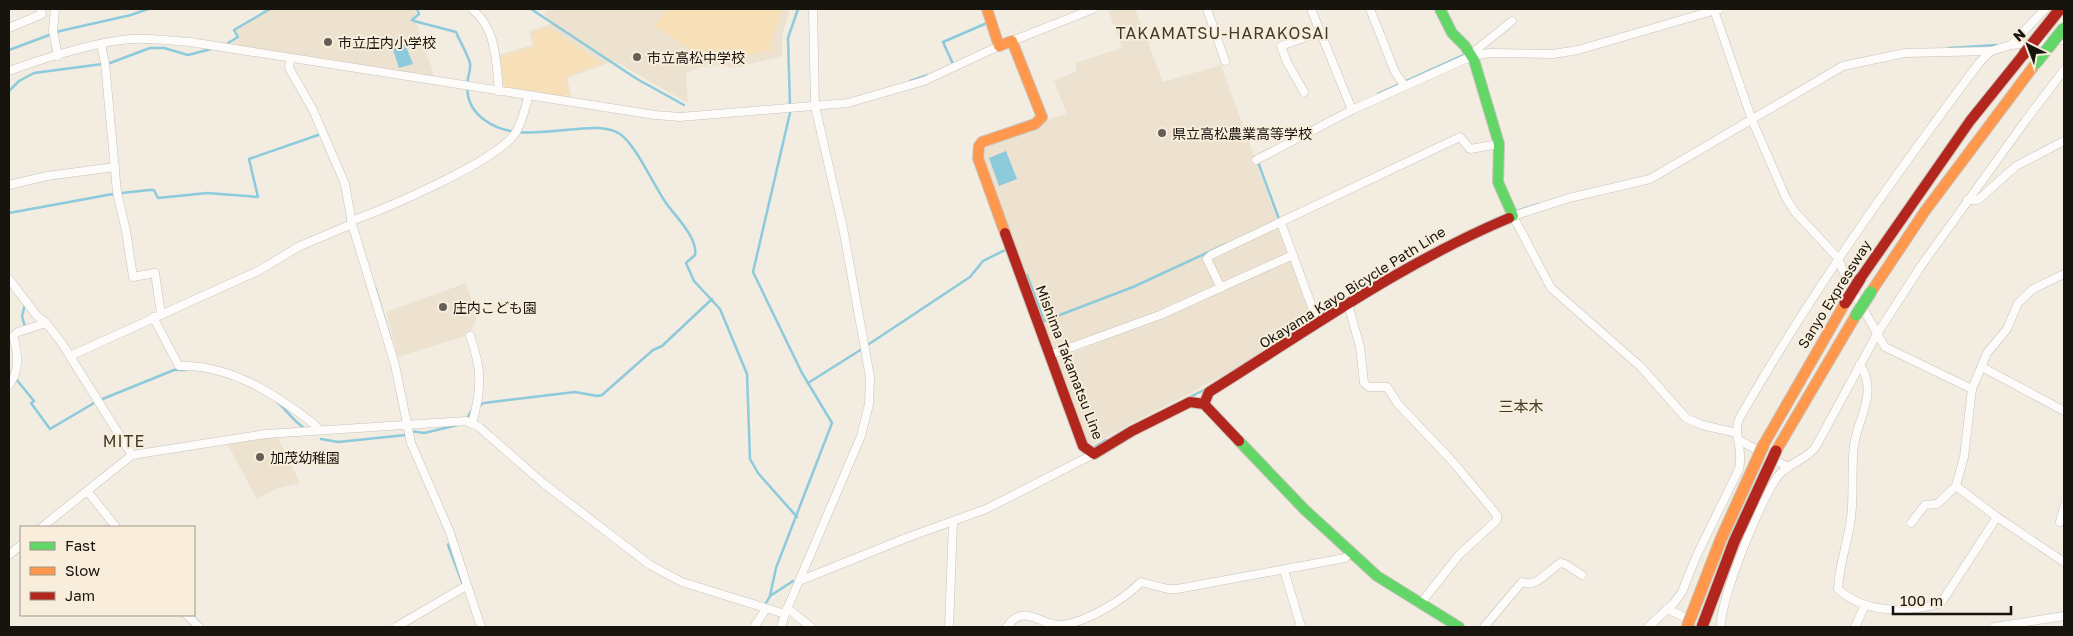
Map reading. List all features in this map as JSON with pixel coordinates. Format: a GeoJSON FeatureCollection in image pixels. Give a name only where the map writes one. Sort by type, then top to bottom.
{"type":"FeatureCollection","features":[{"type":"Feature","properties":{"kind":"main road"},"geometry":{"type":"LineString","coordinates":[[987,9],[999,46],[1012,42]]}},
{"type":"Feature","properties":{"kind":"main road"},"geometry":{"type":"LineString","coordinates":[[1440,9],[1452,33],[1473,54],[1499,144],[1498,182],[1512,213]]}},
{"type":"Feature","properties":{"kind":"main road","name":"Sanyo Expressway"},"geometry":{"type":"LineString","coordinates":[[1687,627],[1721,538],[1764,444],[1845,303],[1970,121],[2060,9]]}},
{"type":"Feature","properties":{"kind":"main road"},"geometry":{"type":"LineString","coordinates":[[1705,627],[1719,581],[1744,520],[1776,451],[1856,315],[1925,211],[2064,28]]}},
{"type":"Feature","properties":{"kind":"main road","name":"Mishima Takamatsu Line"},"geometry":{"type":"LineString","coordinates":[[1012,42],[1042,117],[1035,124],[982,142],[979,146],[978,158],[1050,355],[1090,452],[1190,402],[1204,404]]}},
{"type":"Feature","properties":{"kind":"main road","name":"Okayama Kayo Bicycle Path Line"},"geometry":{"type":"LineString","coordinates":[[1204,404],[1209,392],[1254,366],[1318,319],[1348,304],[1438,250],[1512,213]]}},
{"type":"Feature","properties":{"kind":"main road"},"geometry":{"type":"LineString","coordinates":[[1204,404],[1304,509],[1377,576],[1421,604],[1447,624],[1460,627]]}},
{"type":"Feature","properties":{"kind":"street"},"geometry":{"type":"LineString","coordinates":[[9,28],[42,14],[40,9]]}},
{"type":"Feature","properties":{"kind":"street"},"geometry":{"type":"LineString","coordinates":[[55,9],[54,34],[58,56]]}},
{"type":"Feature","properties":{"kind":"street"},"geometry":{"type":"LineString","coordinates":[[472,9],[483,19],[491,35],[499,91]]}},
{"type":"Feature","properties":{"kind":"street"},"geometry":{"type":"LineString","coordinates":[[782,627],[786,611],[864,429],[870,390],[865,346],[831,167],[815,106],[812,9]]}},
{"type":"Feature","properties":{"kind":"street"},"geometry":{"type":"LineString","coordinates":[[1012,42],[1093,9]]}},
{"type":"Feature","properties":{"kind":"street"},"geometry":{"type":"LineString","coordinates":[[1207,9],[1225,61]]}},
{"type":"Feature","properties":{"kind":"street"},"geometry":{"type":"LineString","coordinates":[[1311,9],[1352,108]]}},
{"type":"Feature","properties":{"kind":"street"},"geometry":{"type":"LineString","coordinates":[[1370,9],[1395,72],[1403,84]]}},
{"type":"Feature","properties":{"kind":"street"},"geometry":{"type":"LineString","coordinates":[[2012,45],[2032,26],[2045,9]]}},
{"type":"Feature","properties":{"kind":"street"},"geometry":{"type":"LineString","coordinates":[[1258,160],[1352,108],[1473,54],[1553,54],[1578,50],[1716,10],[1752,118],[1790,205],[1838,258],[1846,281],[1885,347],[1972,389]]}},
{"type":"Feature","properties":{"kind":"street"},"geometry":{"type":"LineString","coordinates":[[1473,54],[1512,21]]}},
{"type":"Feature","properties":{"kind":"street"},"geometry":{"type":"LineString","coordinates":[[1304,92],[1287,62],[1281,46],[1320,32]]}},
{"type":"Feature","properties":{"kind":"street"},"geometry":{"type":"LineString","coordinates":[[9,71],[101,44],[132,39],[160,40],[290,58],[655,115],[680,117],[848,103],[884,94],[924,80],[999,46]]}},
{"type":"Feature","properties":{"kind":"street"},"geometry":{"type":"LineString","coordinates":[[1788,467],[1738,436],[1686,418],[1641,367],[1551,288],[1512,213],[1650,179],[1843,66],[1905,53],[1991,51],[2012,45],[2064,40]]}},
{"type":"Feature","properties":{"kind":"street"},"geometry":{"type":"LineString","coordinates":[[101,44],[105,64],[117,193],[126,231],[133,277],[155,273],[161,314]]}},
{"type":"Feature","properties":{"kind":"street"},"geometry":{"type":"LineString","coordinates":[[1648,627],[1682,592],[1696,557],[1737,475],[1742,456],[1738,436],[1739,419],[1767,370],[1838,258],[1896,174],[1980,62],[1991,51]]}},
{"type":"Feature","properties":{"kind":"street"},"geometry":{"type":"LineString","coordinates":[[290,58],[289,68],[324,133],[345,184],[353,221],[386,333],[408,431],[416,457],[452,541],[465,587],[481,627]]}},
{"type":"Feature","properties":{"kind":"street"},"geometry":{"type":"LineString","coordinates":[[1721,627],[1722,610],[1740,556],[1775,481],[1788,467],[1808,457],[1816,448],[1877,334],[1967,200],[2064,70]]}},
{"type":"Feature","properties":{"kind":"street"},"geometry":{"type":"LineString","coordinates":[[70,356],[258,271],[300,246],[486,158],[517,132],[529,95]]}},
{"type":"Feature","properties":{"kind":"street"},"geometry":{"type":"LineString","coordinates":[[1221,288],[1207,259],[1460,137],[1470,149],[1499,144]]}},
{"type":"Feature","properties":{"kind":"street"},"geometry":{"type":"LineString","coordinates":[[1967,200],[1978,200],[2016,166],[2064,141]]}},
{"type":"Feature","properties":{"kind":"street"},"geometry":{"type":"LineString","coordinates":[[9,185],[47,176],[115,167]]}},
{"type":"Feature","properties":{"kind":"street"},"geometry":{"type":"LineString","coordinates":[[1281,223],[1318,319]]}},
{"type":"Feature","properties":{"kind":"street"},"geometry":{"type":"LineString","coordinates":[[1050,355],[1160,315],[1293,255]]}},
{"type":"Feature","properties":{"kind":"street"},"geometry":{"type":"LineString","coordinates":[[1911,523],[1926,505],[1937,504],[1956,486],[1964,457],[1972,389],[1987,353],[2007,329],[2018,303],[2032,289],[2064,274]]}},
{"type":"Feature","properties":{"kind":"street"},"geometry":{"type":"LineString","coordinates":[[9,279],[37,316],[46,323],[70,356],[132,455]]}},
{"type":"Feature","properties":{"kind":"street"},"geometry":{"type":"LineString","coordinates":[[1348,304],[1360,347],[1364,383],[1369,387],[1387,387],[1398,404],[1447,455],[1493,508],[1496,515],[1497,520],[1465,548],[1421,604]]}},
{"type":"Feature","properties":{"kind":"street"},"geometry":{"type":"LineString","coordinates":[[153,317],[179,366],[198,365],[252,382],[270,392],[320,430]]}},
{"type":"Feature","properties":{"kind":"street"},"geometry":{"type":"LineString","coordinates":[[9,385],[14,377],[16,363],[13,336],[46,323]]}},
{"type":"Feature","properties":{"kind":"street"},"geometry":{"type":"LineString","coordinates":[[467,422],[477,407],[480,398],[478,358],[470,336]]}},
{"type":"Feature","properties":{"kind":"street"},"geometry":{"type":"LineString","coordinates":[[1860,364],[1869,384],[1865,407],[1854,443],[1851,519],[1847,548],[1838,574],[1838,589],[1865,605],[1900,610],[1941,603],[1997,517]]}},
{"type":"Feature","properties":{"kind":"street"},"geometry":{"type":"LineString","coordinates":[[1982,367],[2064,411]]}},
{"type":"Feature","properties":{"kind":"street"},"geometry":{"type":"LineString","coordinates":[[43,526],[132,455],[266,434],[320,430],[408,431],[467,422],[582,515],[650,565],[682,582],[764,608],[786,611],[811,627]]}},
{"type":"Feature","properties":{"kind":"street"},"geometry":{"type":"LineString","coordinates":[[799,581],[906,538],[953,523],[994,506],[1090,452]]}},
{"type":"Feature","properties":{"kind":"street"},"geometry":{"type":"LineString","coordinates":[[1956,486],[1997,517],[2064,562]]}},
{"type":"Feature","properties":{"kind":"street"},"geometry":{"type":"LineString","coordinates":[[88,492],[115,526]]}},
{"type":"Feature","properties":{"kind":"street"},"geometry":{"type":"LineString","coordinates":[[2060,522],[2064,507]]}},
{"type":"Feature","properties":{"kind":"street"},"geometry":{"type":"LineString","coordinates":[[949,627],[953,523]]}},
{"type":"Feature","properties":{"kind":"street"},"geometry":{"type":"LineString","coordinates":[[9,555],[20,546]]}},
{"type":"Feature","properties":{"kind":"street"},"geometry":{"type":"LineString","coordinates":[[1007,627],[1012,620],[1025,615],[1062,625],[1075,621],[1114,605],[1141,582],[1177,589],[1345,558],[1351,552]]}},
{"type":"Feature","properties":{"kind":"street"},"geometry":{"type":"LineString","coordinates":[[1484,627],[1522,582],[1529,585],[1535,583],[1560,563],[1582,575]]}},
{"type":"Feature","properties":{"kind":"street"},"geometry":{"type":"LineString","coordinates":[[1284,570],[1301,627]]}},
{"type":"Feature","properties":{"kind":"street"},"geometry":{"type":"LineString","coordinates":[[396,627],[465,587]]}},
{"type":"Feature","properties":{"kind":"street"},"geometry":{"type":"LineString","coordinates":[[1856,627],[1865,605]]}},
{"type":"Feature","properties":{"kind":"street"},"geometry":{"type":"LineString","coordinates":[[754,627],[764,608]]}},
{"type":"Feature","properties":{"kind":"street"},"geometry":{"type":"LineString","coordinates":[[1667,609],[1705,627]]}},
{"type":"Feature","properties":{"kind":"street"},"geometry":{"type":"LineString","coordinates":[[188,616],[199,627]]}},
{"type":"Feature","properties":{"kind":"street"},"geometry":{"type":"LineString","coordinates":[[1994,627],[2064,616]]}},
{"type":"Feature","properties":{"kind":"shaded area","name":"市立庄内小学校"},"geometry":{"type":"Polygon","coordinates":[[[263,9],[416,9],[415,19],[435,78],[226,46],[240,38],[235,28],[262,13],[263,9]]]}},
{"type":"Feature","properties":{"kind":"shaded area","name":"市立高松中学校"},"geometry":{"type":"Polygon","coordinates":[[[548,9],[790,9],[782,34],[782,56],[735,68],[721,66],[701,67],[686,73],[688,103],[614,61],[567,78],[572,99],[501,88],[499,55],[533,45],[529,31],[554,23],[544,15],[548,9]]]}},
{"type":"Feature","properties":{"kind":"shaded area"},"geometry":{"type":"Polygon","coordinates":[[[666,9],[782,9],[772,38],[772,50],[730,59],[704,58],[655,26],[666,9]]]}},
{"type":"Feature","properties":{"kind":"shaded area"},"geometry":{"type":"Polygon","coordinates":[[[1108,9],[1135,9],[1163,82],[1221,65],[1289,253],[1156,314],[1057,351],[1050,348],[980,149],[1045,120],[1067,114],[1054,81],[1077,71],[1075,63],[1122,48],[1108,9]]]}},
{"type":"Feature","properties":{"kind":"shaded area"},"geometry":{"type":"Polygon","coordinates":[[[548,27],[601,63],[565,77],[569,96],[504,87],[501,57],[535,46],[532,33],[548,27]]]}},
{"type":"Feature","properties":{"kind":"shaded area"},"geometry":{"type":"Polygon","coordinates":[[[1291,258],[1314,318],[1249,362],[1087,447],[1058,365],[1060,358],[1162,317],[1291,258]]]}},
{"type":"Feature","properties":{"kind":"shaded area"},"geometry":{"type":"Polygon","coordinates":[[[466,283],[477,317],[472,330],[465,336],[398,357],[386,312],[466,283]]]}},
{"type":"Feature","properties":{"kind":"shaded area"},"geometry":{"type":"Polygon","coordinates":[[[277,436],[300,483],[275,489],[257,499],[227,443],[277,436]]]}},
{"type":"Feature","properties":{"kind":"water"},"geometry":{"type":"Polygon","coordinates":[[[402,36],[413,64],[399,68],[390,40],[402,36]]]}},
{"type":"Feature","properties":{"kind":"water"},"geometry":{"type":"Polygon","coordinates":[[[1006,151],[1017,179],[999,186],[989,158],[1006,151]]]}},
{"type":"Feature","properties":{"kind":"waterway"},"geometry":{"type":"LineString","coordinates":[[9,50],[60,31],[131,15],[148,9]]}},
{"type":"Feature","properties":{"kind":"waterway"},"geometry":{"type":"LineString","coordinates":[[228,43],[238,37],[234,30],[270,9]]}},
{"type":"Feature","properties":{"kind":"waterway"},"geometry":{"type":"LineString","coordinates":[[417,9],[419,14],[412,20],[456,32],[470,63],[467,85],[468,97],[476,113],[486,121],[502,129],[519,132],[593,128],[608,129],[620,134],[632,147],[661,196],[690,235],[695,248],[695,255],[686,263],[694,281],[720,309],[747,374],[750,459],[758,473],[797,517]]}},
{"type":"Feature","properties":{"kind":"waterway"},"geometry":{"type":"LineString","coordinates":[[531,9],[637,79],[684,105]]}},
{"type":"Feature","properties":{"kind":"waterway"},"geometry":{"type":"LineString","coordinates":[[790,106],[788,38],[798,9]]}},
{"type":"Feature","properties":{"kind":"waterway"},"geometry":{"type":"LineString","coordinates":[[951,65],[953,64],[943,42],[987,23]]}},
{"type":"Feature","properties":{"kind":"waterway"},"geometry":{"type":"LineString","coordinates":[[1949,48],[1996,45]]}},
{"type":"Feature","properties":{"kind":"waterway"},"geometry":{"type":"LineString","coordinates":[[9,91],[19,81],[34,73],[110,63],[150,48],[164,48],[188,55],[211,49]]}},
{"type":"Feature","properties":{"kind":"waterway"},"geometry":{"type":"LineString","coordinates":[[1378,94],[1466,54]]}},
{"type":"Feature","properties":{"kind":"waterway"},"geometry":{"type":"LineString","coordinates":[[910,81],[928,75]]}},
{"type":"Feature","properties":{"kind":"waterway"},"geometry":{"type":"LineString","coordinates":[[770,596],[776,568],[832,423],[802,373],[753,272],[790,113]]}},
{"type":"Feature","properties":{"kind":"waterway"},"geometry":{"type":"LineString","coordinates":[[9,213],[113,194],[149,190],[154,190],[158,198],[207,193],[258,197],[249,159],[321,134]]}},
{"type":"Feature","properties":{"kind":"waterway"},"geometry":{"type":"LineString","coordinates":[[1258,162],[1279,219]]}},
{"type":"Feature","properties":{"kind":"waterway"},"geometry":{"type":"LineString","coordinates":[[1513,212],[1539,204]]}},
{"type":"Feature","properties":{"kind":"waterway"},"geometry":{"type":"LineString","coordinates":[[1027,275],[1044,321],[1133,287],[1226,244]]}},
{"type":"Feature","properties":{"kind":"waterway"},"geometry":{"type":"LineString","coordinates":[[866,346],[970,277],[983,261],[1007,249]]}},
{"type":"Feature","properties":{"kind":"waterway"},"geometry":{"type":"LineString","coordinates":[[375,287],[391,341]]}},
{"type":"Feature","properties":{"kind":"waterway"},"geometry":{"type":"LineString","coordinates":[[479,406],[484,403],[575,392],[597,396],[602,395],[653,350],[662,346],[712,299]]}},
{"type":"Feature","properties":{"kind":"waterway"},"geometry":{"type":"LineString","coordinates":[[25,304],[22,316],[25,327]]}},
{"type":"Feature","properties":{"kind":"waterway"},"geometry":{"type":"LineString","coordinates":[[808,383],[862,349]]}},
{"type":"Feature","properties":{"kind":"waterway"},"geometry":{"type":"LineString","coordinates":[[100,400],[174,370],[185,370]]}},
{"type":"Feature","properties":{"kind":"waterway"},"geometry":{"type":"LineString","coordinates":[[16,379],[34,401],[31,403],[50,429],[94,403]]}},
{"type":"Feature","properties":{"kind":"waterway"},"geometry":{"type":"LineString","coordinates":[[1188,398],[1206,389]]}},
{"type":"Feature","properties":{"kind":"waterway"},"geometry":{"type":"LineString","coordinates":[[276,401],[303,427]]}},
{"type":"Feature","properties":{"kind":"waterway"},"geometry":{"type":"LineString","coordinates":[[466,420],[472,410]]}},
{"type":"Feature","properties":{"kind":"waterway"},"geometry":{"type":"LineString","coordinates":[[410,431],[424,433],[462,424]]}},
{"type":"Feature","properties":{"kind":"waterway"},"geometry":{"type":"LineString","coordinates":[[321,439],[338,442],[406,435]]}},
{"type":"Feature","properties":{"kind":"waterway"},"geometry":{"type":"LineString","coordinates":[[1091,449],[1106,440]]}},
{"type":"Feature","properties":{"kind":"waterway"},"geometry":{"type":"LineString","coordinates":[[451,542],[448,545],[463,585]]}},
{"type":"Feature","properties":{"kind":"waterway"},"geometry":{"type":"LineString","coordinates":[[765,605],[770,596],[793,581]]}},
{"type":"Feature","properties":{"kind":"traffic: fast"},"geometry":{"type":"LineString","coordinates":[[1440,9],[1452,33],[1465,46],[1474,60],[1499,144],[1498,182],[1513,216],[1509,218]]}},
{"type":"Feature","properties":{"kind":"traffic: fast"},"geometry":{"type":"LineString","coordinates":[[2036,63],[2064,28]]}},
{"type":"Feature","properties":{"kind":"traffic: fast"},"geometry":{"type":"LineString","coordinates":[[1856,315],[1871,292]]}},
{"type":"Feature","properties":{"kind":"traffic: fast"},"geometry":{"type":"LineString","coordinates":[[1239,441],[1304,509],[1377,576],[1459,627]]}},
{"type":"Feature","properties":{"kind":"traffic: slow"},"geometry":{"type":"LineString","coordinates":[[987,9],[999,46],[1012,41],[1042,117],[1035,124],[982,142],[979,146],[978,158],[1005,233]]}},
{"type":"Feature","properties":{"kind":"traffic: slow"},"geometry":{"type":"LineString","coordinates":[[1871,292],[1925,211],[2036,63]]}},
{"type":"Feature","properties":{"kind":"traffic: slow"},"geometry":{"type":"LineString","coordinates":[[1764,444],[1845,303]]}},
{"type":"Feature","properties":{"kind":"traffic: slow"},"geometry":{"type":"LineString","coordinates":[[1776,451],[1856,315]]}},
{"type":"Feature","properties":{"kind":"traffic: slow"},"geometry":{"type":"LineString","coordinates":[[1687,627],[1721,539],[1764,444]]}},
{"type":"Feature","properties":{"kind":"traffic: jam"},"geometry":{"type":"LineString","coordinates":[[2024,54],[2060,9]]}},
{"type":"Feature","properties":{"kind":"traffic: jam"},"geometry":{"type":"LineString","coordinates":[[1860,279],[1970,121],[2024,54]]}},
{"type":"Feature","properties":{"kind":"traffic: jam"},"geometry":{"type":"LineString","coordinates":[[1204,404],[1209,392],[1356,299],[1431,256],[1509,218]]}},
{"type":"Feature","properties":{"kind":"traffic: jam"},"geometry":{"type":"LineString","coordinates":[[1005,233],[1083,446],[1094,454],[1132,431],[1190,402],[1204,404],[1239,441]]}},
{"type":"Feature","properties":{"kind":"traffic: jam"},"geometry":{"type":"LineString","coordinates":[[1845,303],[1860,279]]}},
{"type":"Feature","properties":{"kind":"traffic: jam"},"geometry":{"type":"LineString","coordinates":[[1702,627],[1734,542],[1776,451]]}},
{"type":"Feature","properties":{"kind":"place","name":"市立庄内小学校"},"geometry":{"type":"Point","coordinates":[328,42]}},
{"type":"Feature","properties":{"kind":"place","name":"市立高松中学校"},"geometry":{"type":"Point","coordinates":[637,57]}},
{"type":"Feature","properties":{"kind":"place","name":"県立高松農業高等学校"},"geometry":{"type":"Point","coordinates":[1162,133]}},
{"type":"Feature","properties":{"kind":"place","name":"庄内こども園"},"geometry":{"type":"Point","coordinates":[443,307]}},
{"type":"Feature","properties":{"kind":"place","name":"加茂幼稚園"},"geometry":{"type":"Point","coordinates":[260,457]}},
{"type":"Feature","properties":{"kind":"district","name":"TAKAMATSU-HARAKOSAI"},"geometry":{"type":"Point","coordinates":[1223,33]}},
{"type":"Feature","properties":{"kind":"district","name":"三本木"},"geometry":{"type":"Point","coordinates":[1521,406]}},
{"type":"Feature","properties":{"kind":"district","name":"MITE"},"geometry":{"type":"Point","coordinates":[124,441]}}]}
